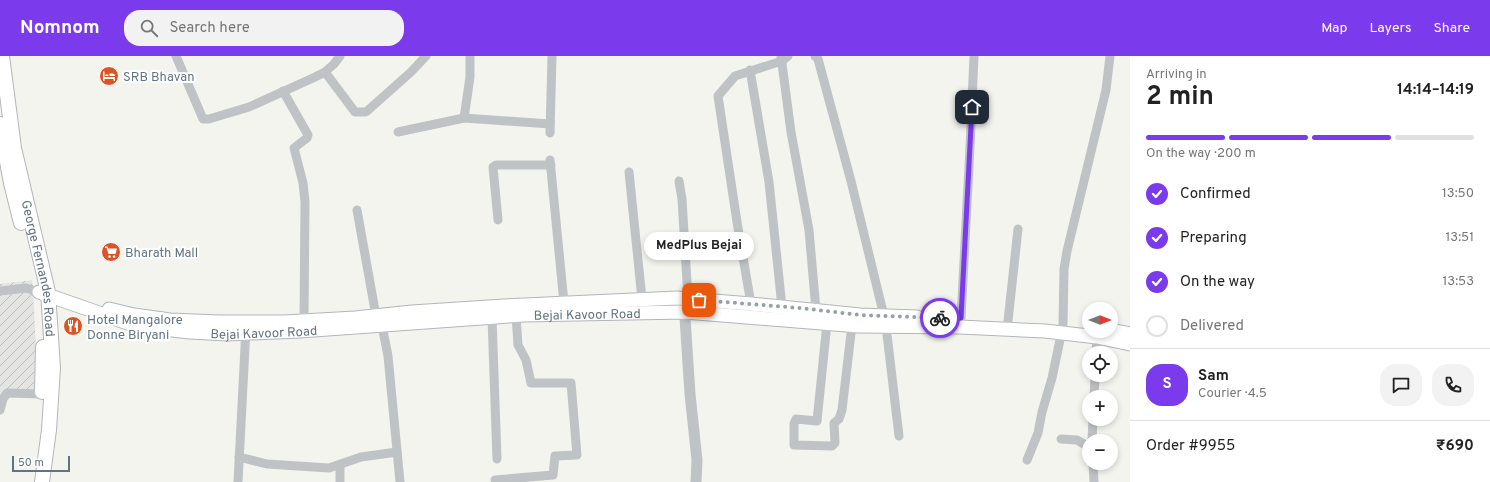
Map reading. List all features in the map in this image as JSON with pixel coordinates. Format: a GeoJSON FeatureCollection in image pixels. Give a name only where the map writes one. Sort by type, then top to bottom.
{"type":"FeatureCollection","features":[{"type":"Feature","properties":{"kind":"main road","name":"George Fernandes Road"},"geometry":{"type":"LineString","coordinates":[[2,56],[14,148],[53,368],[49,430],[42,482]]}},
{"type":"Feature","properties":{"kind":"main road","name":"George Fernandes Road"},"geometry":{"type":"LineString","coordinates":[[0,124],[11,183],[40,289],[44,348],[41,435],[35,482]]}},
{"type":"Feature","properties":{"kind":"main road","name":"Bejai Kavoor Road"},"geometry":{"type":"LineString","coordinates":[[40,289],[134,315],[246,328],[379,321],[492,318],[685,303],[827,323],[852,325],[961,318],[1008,321],[1082,331]]}},
{"type":"Feature","properties":{"kind":"main road","name":"Bejai Kavoor Road"},"geometry":{"type":"LineString","coordinates":[[246,328],[304,321],[379,321],[460,308],[642,300],[685,303],[751,304],[816,310],[860,315],[886,324],[1065,329]]}},
{"type":"Feature","properties":{"kind":"main road"},"geometry":{"type":"LineString","coordinates":[[1118,331],[1130,334]]}},
{"type":"Feature","properties":{"kind":"main road","name":"Bejai Kavoor Road"},"geometry":{"type":"LineString","coordinates":[[1112,338],[1130,344]]}},
{"type":"Feature","properties":{"kind":"street"},"geometry":{"type":"LineString","coordinates":[[179,57],[203,119],[209,119],[249,107],[325,72],[340,56]]}},
{"type":"Feature","properties":{"kind":"street"},"geometry":{"type":"LineString","coordinates":[[325,72],[355,112],[366,112],[411,72],[426,56]]}},
{"type":"Feature","properties":{"kind":"street"},"geometry":{"type":"LineString","coordinates":[[464,118],[470,77],[470,56]]}},
{"type":"Feature","properties":{"kind":"street"},"geometry":{"type":"LineString","coordinates":[[398,132],[464,118],[550,128],[552,56]]}},
{"type":"Feature","properties":{"kind":"street"},"geometry":{"type":"LineString","coordinates":[[961,318],[974,56]]}},
{"type":"Feature","properties":{"kind":"street"},"geometry":{"type":"LineString","coordinates":[[1027,460],[1038,433],[1061,335],[1065,329],[1064,269],[1106,90],[1110,56]]}},
{"type":"Feature","properties":{"kind":"street"},"geometry":{"type":"LineString","coordinates":[[818,57],[851,181],[886,324],[899,436]]}},
{"type":"Feature","properties":{"kind":"street"},"geometry":{"type":"LineString","coordinates":[[751,304],[736,222],[718,96],[735,76],[784,58],[791,132],[809,230],[816,310]]}},
{"type":"Feature","properties":{"kind":"street"},"geometry":{"type":"LineString","coordinates":[[750,70],[769,182],[782,307]]}},
{"type":"Feature","properties":{"kind":"street"},"geometry":{"type":"LineString","coordinates":[[283,91],[308,135],[307,138],[294,148],[303,182],[305,202],[304,321]]}},
{"type":"Feature","properties":{"kind":"street"},"geometry":{"type":"LineString","coordinates":[[498,220],[493,167],[496,165],[551,163],[564,303]]}},
{"type":"Feature","properties":{"kind":"street"},"geometry":{"type":"LineString","coordinates":[[629,172],[642,300]]}},
{"type":"Feature","properties":{"kind":"street"},"geometry":{"type":"LineString","coordinates":[[679,181],[682,199],[685,303],[690,394],[697,460],[696,482]]}},
{"type":"Feature","properties":{"kind":"street"},"geometry":{"type":"LineString","coordinates":[[357,210],[379,321],[388,356],[400,482]]}},
{"type":"Feature","properties":{"kind":"street"},"geometry":{"type":"LineString","coordinates":[[1008,321],[1018,229]]}},
{"type":"Feature","properties":{"kind":"street"},"geometry":{"type":"LineString","coordinates":[[0,291],[40,289]]}},
{"type":"Feature","properties":{"kind":"street"},"geometry":{"type":"LineString","coordinates":[[495,480],[552,475],[555,456],[577,456],[571,383],[531,383],[526,360],[518,345],[516,316]]}},
{"type":"Feature","properties":{"kind":"street"},"geometry":{"type":"LineString","coordinates":[[492,318],[497,459]]}},
{"type":"Feature","properties":{"kind":"street"},"geometry":{"type":"LineString","coordinates":[[817,421],[827,323]]}},
{"type":"Feature","properties":{"kind":"street"},"geometry":{"type":"LineString","coordinates":[[834,423],[834,445],[794,445],[794,424],[796,419],[834,423],[839,419],[842,410],[852,325]]}},
{"type":"Feature","properties":{"kind":"street"},"geometry":{"type":"LineString","coordinates":[[238,482],[246,328]]}},
{"type":"Feature","properties":{"kind":"street"},"geometry":{"type":"LineString","coordinates":[[0,410],[3,399],[7,393],[42,394]]}},
{"type":"Feature","properties":{"kind":"street"},"geometry":{"type":"LineString","coordinates":[[1062,439],[1077,440],[1082,443]]}},
{"type":"Feature","properties":{"kind":"street"},"geometry":{"type":"LineString","coordinates":[[239,457],[267,464],[328,468],[361,458],[397,452]]}},
{"type":"Feature","properties":{"kind":"street"},"geometry":{"type":"LineString","coordinates":[[340,465],[340,482]]}},
{"type":"Feature","properties":{"kind":"street"},"geometry":{"type":"LineString","coordinates":[[1093,470],[1094,482]]}},
{"type":"Feature","properties":{"kind":"shaded area"},"geometry":{"type":"Polygon","coordinates":[[[32,280],[38,396],[4,395],[0,401],[0,284],[32,280]]]}},
{"type":"Feature","properties":{"kind":"way so far"},"geometry":{"type":"LineString","coordinates":[[699,300],[800,308],[860,315],[940,318]]}},
{"type":"Feature","properties":{"kind":"place","name":"SRB Bhavan"},"geometry":{"type":"Point","coordinates":[109,76]}},
{"type":"Feature","properties":{"kind":"place","name":"Bharath Mall"},"geometry":{"type":"Point","coordinates":[111,252]}},
{"type":"Feature","properties":{"kind":"place","name":"MedPlus Bejai"},"geometry":{"type":"Point","coordinates":[699,300]}},
{"type":"Feature","properties":{"kind":"place","name":"Hotel Mangalore Donne Biryani"},"geometry":{"type":"Point","coordinates":[73,326]}},
{"type":"Feature","properties":{"kind":"route"},"geometry":{"type":"LineString","coordinates":[[940,318],[961,318],[972,107]]}}]}
